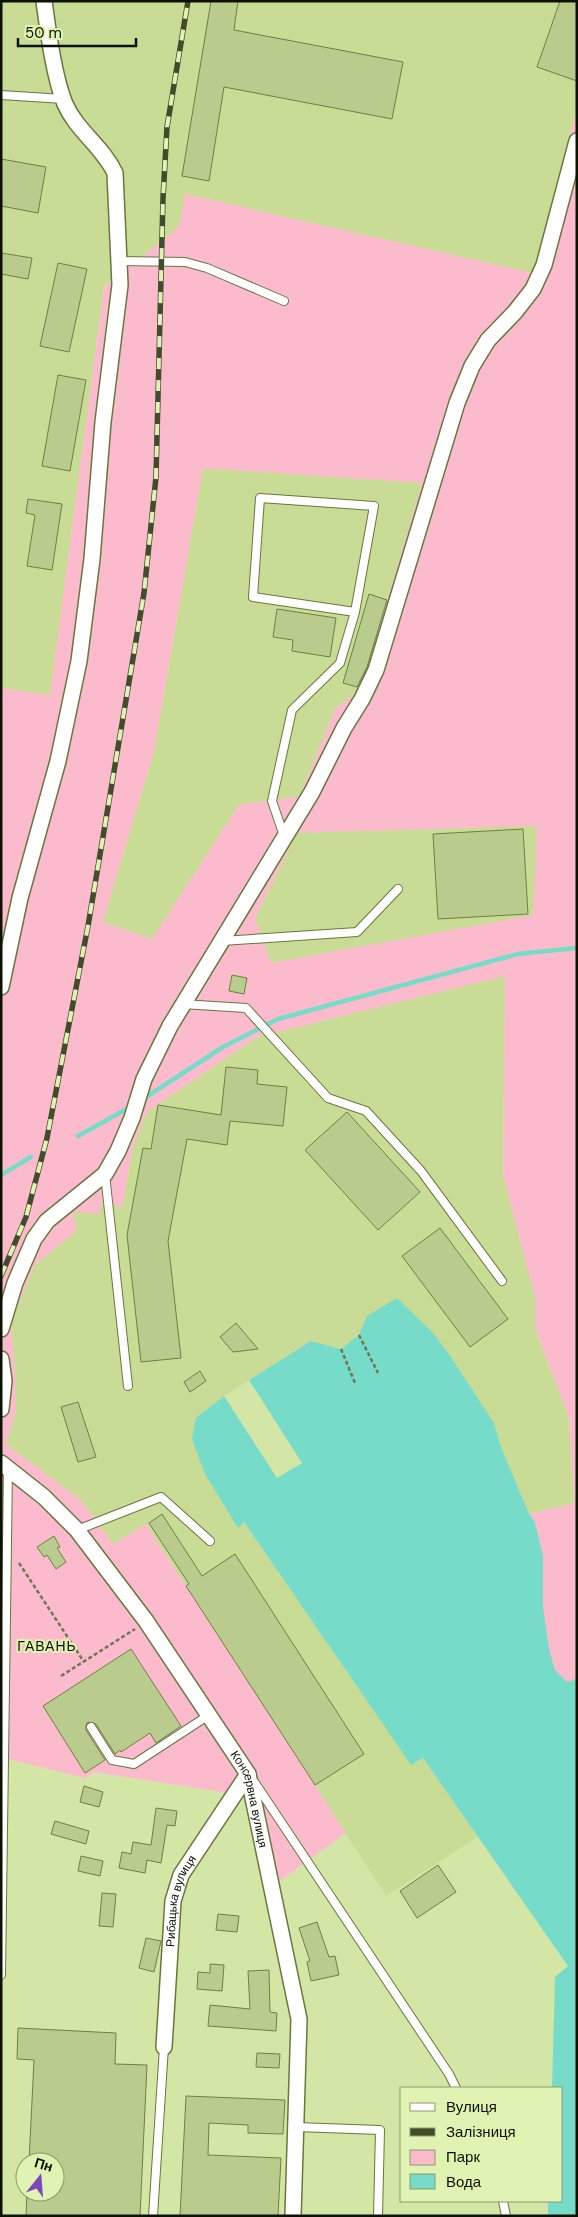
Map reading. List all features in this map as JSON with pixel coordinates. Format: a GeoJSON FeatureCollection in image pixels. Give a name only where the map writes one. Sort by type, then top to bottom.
{"type":"FeatureCollection","features":[{"type":"Feature","properties":{"kind":"street"},"geometry":{"type":"LineString","coordinates":[[1,986],[20,898],[58,761],[79,661],[92,559],[103,422],[120,285],[115,173],[110,162],[80,129],[64,100],[55,65],[44,1]]}},
{"type":"Feature","properties":{"kind":"street"},"geometry":{"type":"LineString","coordinates":[[1,1329],[4,1313],[15,1283],[34,1239],[47,1221],[105,1174],[118,1151],[132,1118],[144,1079],[154,1056],[182,1004],[312,792],[344,728],[362,699],[376,670],[457,403],[472,366],[488,340],[515,312],[533,289],[544,265],[577,141]]}},
{"type":"Feature","properties":{"kind":"street"},"geometry":{"type":"LineString","coordinates":[[1,1359],[4,1381],[1,1409]]}},
{"type":"Feature","properties":{"kind":"street","name":"Консервна вулиця"},"geometry":{"type":"LineString","coordinates":[[5,1466],[44,1497],[77,1530],[146,1621],[248,1774],[299,2019],[293,2216]]}},
{"type":"Feature","properties":{"kind":"street","name":"Рибацька вулиця"},"geometry":{"type":"LineString","coordinates":[[164,2047],[173,1901],[181,1875],[248,1774]]}},
{"type":"Feature","properties":{"kind":"lane"},"geometry":{"type":"LineString","coordinates":[[1,95],[64,100]]}},
{"type":"Feature","properties":{"kind":"lane"},"geometry":{"type":"LineString","coordinates":[[119,262],[185,262],[207,268],[284,302]]}},
{"type":"Feature","properties":{"kind":"lane"},"geometry":{"type":"LineString","coordinates":[[285,837],[272,800],[292,710],[340,663],[355,612],[374,506],[260,498],[253,597],[355,612]]}},
{"type":"Feature","properties":{"kind":"lane"},"geometry":{"type":"LineString","coordinates":[[221,941],[357,932],[398,889]]}},
{"type":"Feature","properties":{"kind":"lane"},"geometry":{"type":"LineString","coordinates":[[182,1004],[246,1008],[328,1098],[366,1111],[421,1171],[502,1281]]}},
{"type":"Feature","properties":{"kind":"lane"},"geometry":{"type":"LineString","coordinates":[[105,1174],[128,1386]]}},
{"type":"Feature","properties":{"kind":"lane"},"geometry":{"type":"LineString","coordinates":[[1,1975],[7,1545],[5,1466]]}},
{"type":"Feature","properties":{"kind":"lane"},"geometry":{"type":"LineString","coordinates":[[77,1530],[161,1497],[210,1541]]}},
{"type":"Feature","properties":{"kind":"lane"},"geometry":{"type":"LineString","coordinates":[[91,1727],[112,1760],[134,1764],[209,1715]]}},
{"type":"Feature","properties":{"kind":"lane"},"geometry":{"type":"LineString","coordinates":[[248,1774],[455,2087]]}},
{"type":"Feature","properties":{"kind":"lane"},"geometry":{"type":"LineString","coordinates":[[153,2216],[164,2047]]}},
{"type":"Feature","properties":{"kind":"lane"},"geometry":{"type":"LineString","coordinates":[[296,2127],[380,2130],[378,2216]]}},
{"type":"Feature","properties":{"kind":"lane"},"geometry":{"type":"LineString","coordinates":[[503,2202],[506,2216]]}},
{"type":"Feature","properties":{"kind":"path"},"geometry":{"type":"LineString","coordinates":[[359,1335],[378,1372]]}},
{"type":"Feature","properties":{"kind":"path"},"geometry":{"type":"LineString","coordinates":[[341,1349],[355,1382]]}},
{"type":"Feature","properties":{"kind":"path"},"geometry":{"type":"LineString","coordinates":[[7,1545],[84,1662]]}},
{"type":"Feature","properties":{"kind":"path"},"geometry":{"type":"LineString","coordinates":[[62,1676],[146,1621]]}},
{"type":"Feature","properties":{"kind":"shaded area"},"geometry":{"type":"Polygon","coordinates":[[[1,1],[577,1],[577,109],[533,273],[185,194],[180,227],[104,286],[50,695],[1,688],[1,1]]]}},
{"type":"Feature","properties":{"kind":"shaded area"},"geometry":{"type":"Polygon","coordinates":[[[203,468],[422,483],[361,688],[335,709],[300,796],[239,805],[152,939],[103,922],[154,752],[203,468]]]}},
{"type":"Feature","properties":{"kind":"shaded area"},"geometry":{"type":"Polygon","coordinates":[[[538,826],[534,915],[271,963],[255,918],[297,833],[538,826]]]}},
{"type":"Feature","properties":{"kind":"shaded area"},"geometry":{"type":"Polygon","coordinates":[[[505,976],[503,1175],[535,1296],[535,1329],[569,1418],[574,1503],[529,1514],[501,1447],[494,1423],[367,1316],[359,1335],[341,1349],[311,1341],[224,1396],[238,1527],[244,1522],[411,1765],[423,1758],[478,1837],[386,1896],[146,1524],[113,1544],[82,1501],[6,1444],[16,1412],[16,1380],[11,1324],[34,1266],[76,1231],[73,1212],[100,1203],[122,1207],[133,1147],[147,1112],[257,1037],[505,976]]]}},
{"type":"Feature","properties":{"kind":"green space"},"geometry":{"type":"Polygon","coordinates":[[[577,109],[576,1680],[567,1682],[555,1670],[549,1649],[543,1607],[543,1556],[535,1522],[529,1514],[574,1503],[569,1418],[535,1328],[535,1296],[503,1175],[505,976],[257,1037],[147,1112],[133,1147],[122,1207],[101,1203],[99,1214],[73,1212],[76,1231],[34,1266],[11,1324],[16,1380],[16,1412],[6,1444],[82,1501],[113,1544],[146,1524],[346,1833],[278,1882],[261,1798],[94,1772],[85,1778],[8,1759],[13,1461],[1,1454],[1,688],[50,695],[104,287],[179,227],[185,194],[533,273],[577,109]],[[203,468],[154,752],[103,922],[152,939],[239,805],[300,796],[335,709],[361,688],[422,483],[203,468]],[[537,826],[297,833],[255,918],[271,963],[533,915],[537,826]]]}},
{"type":"Feature","properties":{"kind":"green space"},"geometry":{"type":"Polygon","coordinates":[[[1,1473],[5,1475],[1,1741],[1,1473]]]}},
{"type":"Feature","properties":{"kind":"water"},"geometry":{"type":"Polygon","coordinates":[[[397,1298],[432,1332],[449,1354],[494,1423],[501,1447],[529,1514],[535,1522],[543,1556],[543,1607],[549,1649],[555,1670],[567,1682],[577,1679],[577,2216],[548,2216],[548,2202],[563,2202],[563,2087],[552,2087],[555,1977],[568,1966],[423,1758],[411,1765],[244,1522],[238,1528],[205,1474],[192,1439],[196,1418],[224,1396],[311,1341],[341,1349],[359,1335],[367,1316],[397,1298]]]}},
{"type":"Feature","properties":{"kind":"pier"},"geometry":{"type":"Polygon","coordinates":[[[249,1380],[302,1463],[277,1478],[224,1396],[249,1380]]]}},
{"type":"Feature","properties":{"kind":"building"},"geometry":{"type":"Polygon","coordinates":[[[211,1],[238,1],[234,30],[403,62],[392,119],[224,87],[209,181],[182,176],[211,1]]]}},
{"type":"Feature","properties":{"kind":"building"},"geometry":{"type":"Polygon","coordinates":[[[560,1],[577,1],[577,81],[537,67],[560,1]]]}},
{"type":"Feature","properties":{"kind":"building"},"geometry":{"type":"Polygon","coordinates":[[[1,159],[46,167],[38,213],[1,206],[1,159]]]}},
{"type":"Feature","properties":{"kind":"building"},"geometry":{"type":"Polygon","coordinates":[[[1,253],[32,258],[28,279],[1,274],[1,253]]]}},
{"type":"Feature","properties":{"kind":"building"},"geometry":{"type":"Polygon","coordinates":[[[58,263],[87,269],[69,352],[40,346],[58,263]]]}},
{"type":"Feature","properties":{"kind":"building"},"geometry":{"type":"Polygon","coordinates":[[[58,375],[86,380],[70,471],[42,466],[58,375]]]}},
{"type":"Feature","properties":{"kind":"building"},"geometry":{"type":"Polygon","coordinates":[[[28,499],[62,504],[52,570],[27,566],[35,515],[26,513],[28,499]]]}},
{"type":"Feature","properties":{"kind":"building"},"geometry":{"type":"Polygon","coordinates":[[[369,594],[387,600],[367,667],[357,687],[343,683],[369,594]]]}},
{"type":"Feature","properties":{"kind":"building"},"geometry":{"type":"Polygon","coordinates":[[[277,609],[336,618],[330,657],[292,651],[293,640],[273,637],[277,609]]]}},
{"type":"Feature","properties":{"kind":"building"},"geometry":{"type":"Polygon","coordinates":[[[523,829],[528,914],[438,919],[433,834],[523,829]]]}},
{"type":"Feature","properties":{"kind":"building"},"geometry":{"type":"Polygon","coordinates":[[[232,975],[247,978],[244,994],[229,991],[232,975]]]}},
{"type":"Feature","properties":{"kind":"building"},"geometry":{"type":"Polygon","coordinates":[[[226,1067],[258,1070],[257,1084],[287,1087],[283,1126],[230,1121],[227,1145],[187,1139],[168,1241],[181,1358],[141,1362],[127,1235],[143,1148],[151,1149],[158,1105],[221,1115],[226,1067]]]}},
{"type":"Feature","properties":{"kind":"building"},"geometry":{"type":"Polygon","coordinates":[[[347,1112],[420,1192],[378,1230],[305,1150],[347,1112]]]}},
{"type":"Feature","properties":{"kind":"building"},"geometry":{"type":"Polygon","coordinates":[[[440,1228],[508,1319],[470,1347],[402,1256],[440,1228]]]}},
{"type":"Feature","properties":{"kind":"building"},"geometry":{"type":"Polygon","coordinates":[[[236,1323],[258,1349],[233,1352],[220,1337],[236,1323]]]}},
{"type":"Feature","properties":{"kind":"building"},"geometry":{"type":"Polygon","coordinates":[[[200,1371],[206,1381],[190,1392],[184,1382],[200,1371]]]}},
{"type":"Feature","properties":{"kind":"building"},"geometry":{"type":"Polygon","coordinates":[[[78,1402],[96,1457],[78,1462],[61,1407],[78,1402]]]}},
{"type":"Feature","properties":{"kind":"building"},"geometry":{"type":"Polygon","coordinates":[[[162,1514],[202,1576],[235,1554],[364,1754],[315,1785],[186,1586],[189,1584],[149,1523],[162,1514]]]}},
{"type":"Feature","properties":{"kind":"building"},"geometry":{"type":"Polygon","coordinates":[[[54,1536],[60,1547],[57,1548],[66,1562],[56,1569],[47,1555],[44,1557],[37,1547],[54,1536]]]}},
{"type":"Feature","properties":{"kind":"building"},"geometry":{"type":"Polygon","coordinates":[[[131,1649],[181,1726],[156,1743],[150,1733],[115,1754],[96,1724],[88,1722],[86,1730],[105,1760],[85,1773],[43,1706],[131,1649]]]}},
{"type":"Feature","properties":{"kind":"building"},"geometry":{"type":"Polygon","coordinates":[[[84,1786],[103,1792],[99,1807],[80,1802],[84,1786]]]}},
{"type":"Feature","properties":{"kind":"building"},"geometry":{"type":"Polygon","coordinates":[[[156,1808],[177,1811],[175,1826],[167,1825],[161,1863],[147,1860],[145,1873],[119,1868],[122,1852],[131,1854],[133,1842],[151,1845],[156,1808]]]}},
{"type":"Feature","properties":{"kind":"building"},"geometry":{"type":"Polygon","coordinates":[[[55,1821],[89,1831],[86,1844],[51,1834],[55,1821]]]}},
{"type":"Feature","properties":{"kind":"building"},"geometry":{"type":"Polygon","coordinates":[[[81,1856],[103,1861],[100,1876],[78,1871],[81,1856]]]}},
{"type":"Feature","properties":{"kind":"building"},"geometry":{"type":"Polygon","coordinates":[[[438,1865],[456,1892],[417,1918],[400,1891],[438,1865]]]}},
{"type":"Feature","properties":{"kind":"building"},"geometry":{"type":"Polygon","coordinates":[[[102,1893],[116,1894],[113,1927],[99,1926],[102,1893]]]}},
{"type":"Feature","properties":{"kind":"building"},"geometry":{"type":"Polygon","coordinates":[[[218,1914],[239,1916],[237,1932],[216,1930],[218,1914]]]}},
{"type":"Feature","properties":{"kind":"building"},"geometry":{"type":"Polygon","coordinates":[[[317,1922],[329,1957],[335,1956],[339,1975],[311,1981],[307,1962],[310,1961],[299,1928],[317,1922]]]}},
{"type":"Feature","properties":{"kind":"building"},"geometry":{"type":"Polygon","coordinates":[[[146,1938],[161,1941],[154,1972],[139,1968],[146,1938]]]}},
{"type":"Feature","properties":{"kind":"building"},"geometry":{"type":"Polygon","coordinates":[[[210,1964],[224,1965],[222,1991],[197,1989],[198,1972],[210,1973],[210,1964]]]}},
{"type":"Feature","properties":{"kind":"building"},"geometry":{"type":"Polygon","coordinates":[[[269,1970],[270,2012],[277,2013],[276,2031],[208,2026],[210,2005],[250,2009],[248,1971],[269,1970]]]}},
{"type":"Feature","properties":{"kind":"building"},"geometry":{"type":"Polygon","coordinates":[[[18,2028],[116,2033],[115,2064],[147,2065],[140,2216],[26,2216],[27,2202],[65,2202],[65,2152],[29,2152],[34,2060],[17,2059],[18,2028]]]}},
{"type":"Feature","properties":{"kind":"building"},"geometry":{"type":"Polygon","coordinates":[[[257,2053],[280,2054],[279,2068],[256,2067],[257,2053]]]}},
{"type":"Feature","properties":{"kind":"building"},"geometry":{"type":"Polygon","coordinates":[[[186,2096],[285,2100],[283,2134],[248,2133],[248,2125],[209,2123],[208,2155],[281,2158],[278,2216],[180,2216],[186,2096]]]}},
{"type":"Feature","properties":{"kind":"waterway"},"geometry":{"type":"LineString","coordinates":[[143,1099],[223,1047],[278,1019],[518,954],[577,948]]}},
{"type":"Feature","properties":{"kind":"waterway"},"geometry":{"type":"LineString","coordinates":[[78,1136],[132,1106]]}},
{"type":"Feature","properties":{"kind":"waterway"},"geometry":{"type":"LineString","coordinates":[[1,1175],[31,1157]]}},
{"type":"Feature","properties":{"kind":"railway"},"geometry":{"type":"LineString","coordinates":[[1,1276],[26,1217],[47,1138],[88,926],[144,593],[156,477],[163,198],[167,127],[188,1]]}},
{"type":"Feature","properties":{"kind":"district","name":"ГАВАНЬ"},"geometry":{"type":"Point","coordinates":[47,1646]}}]}
